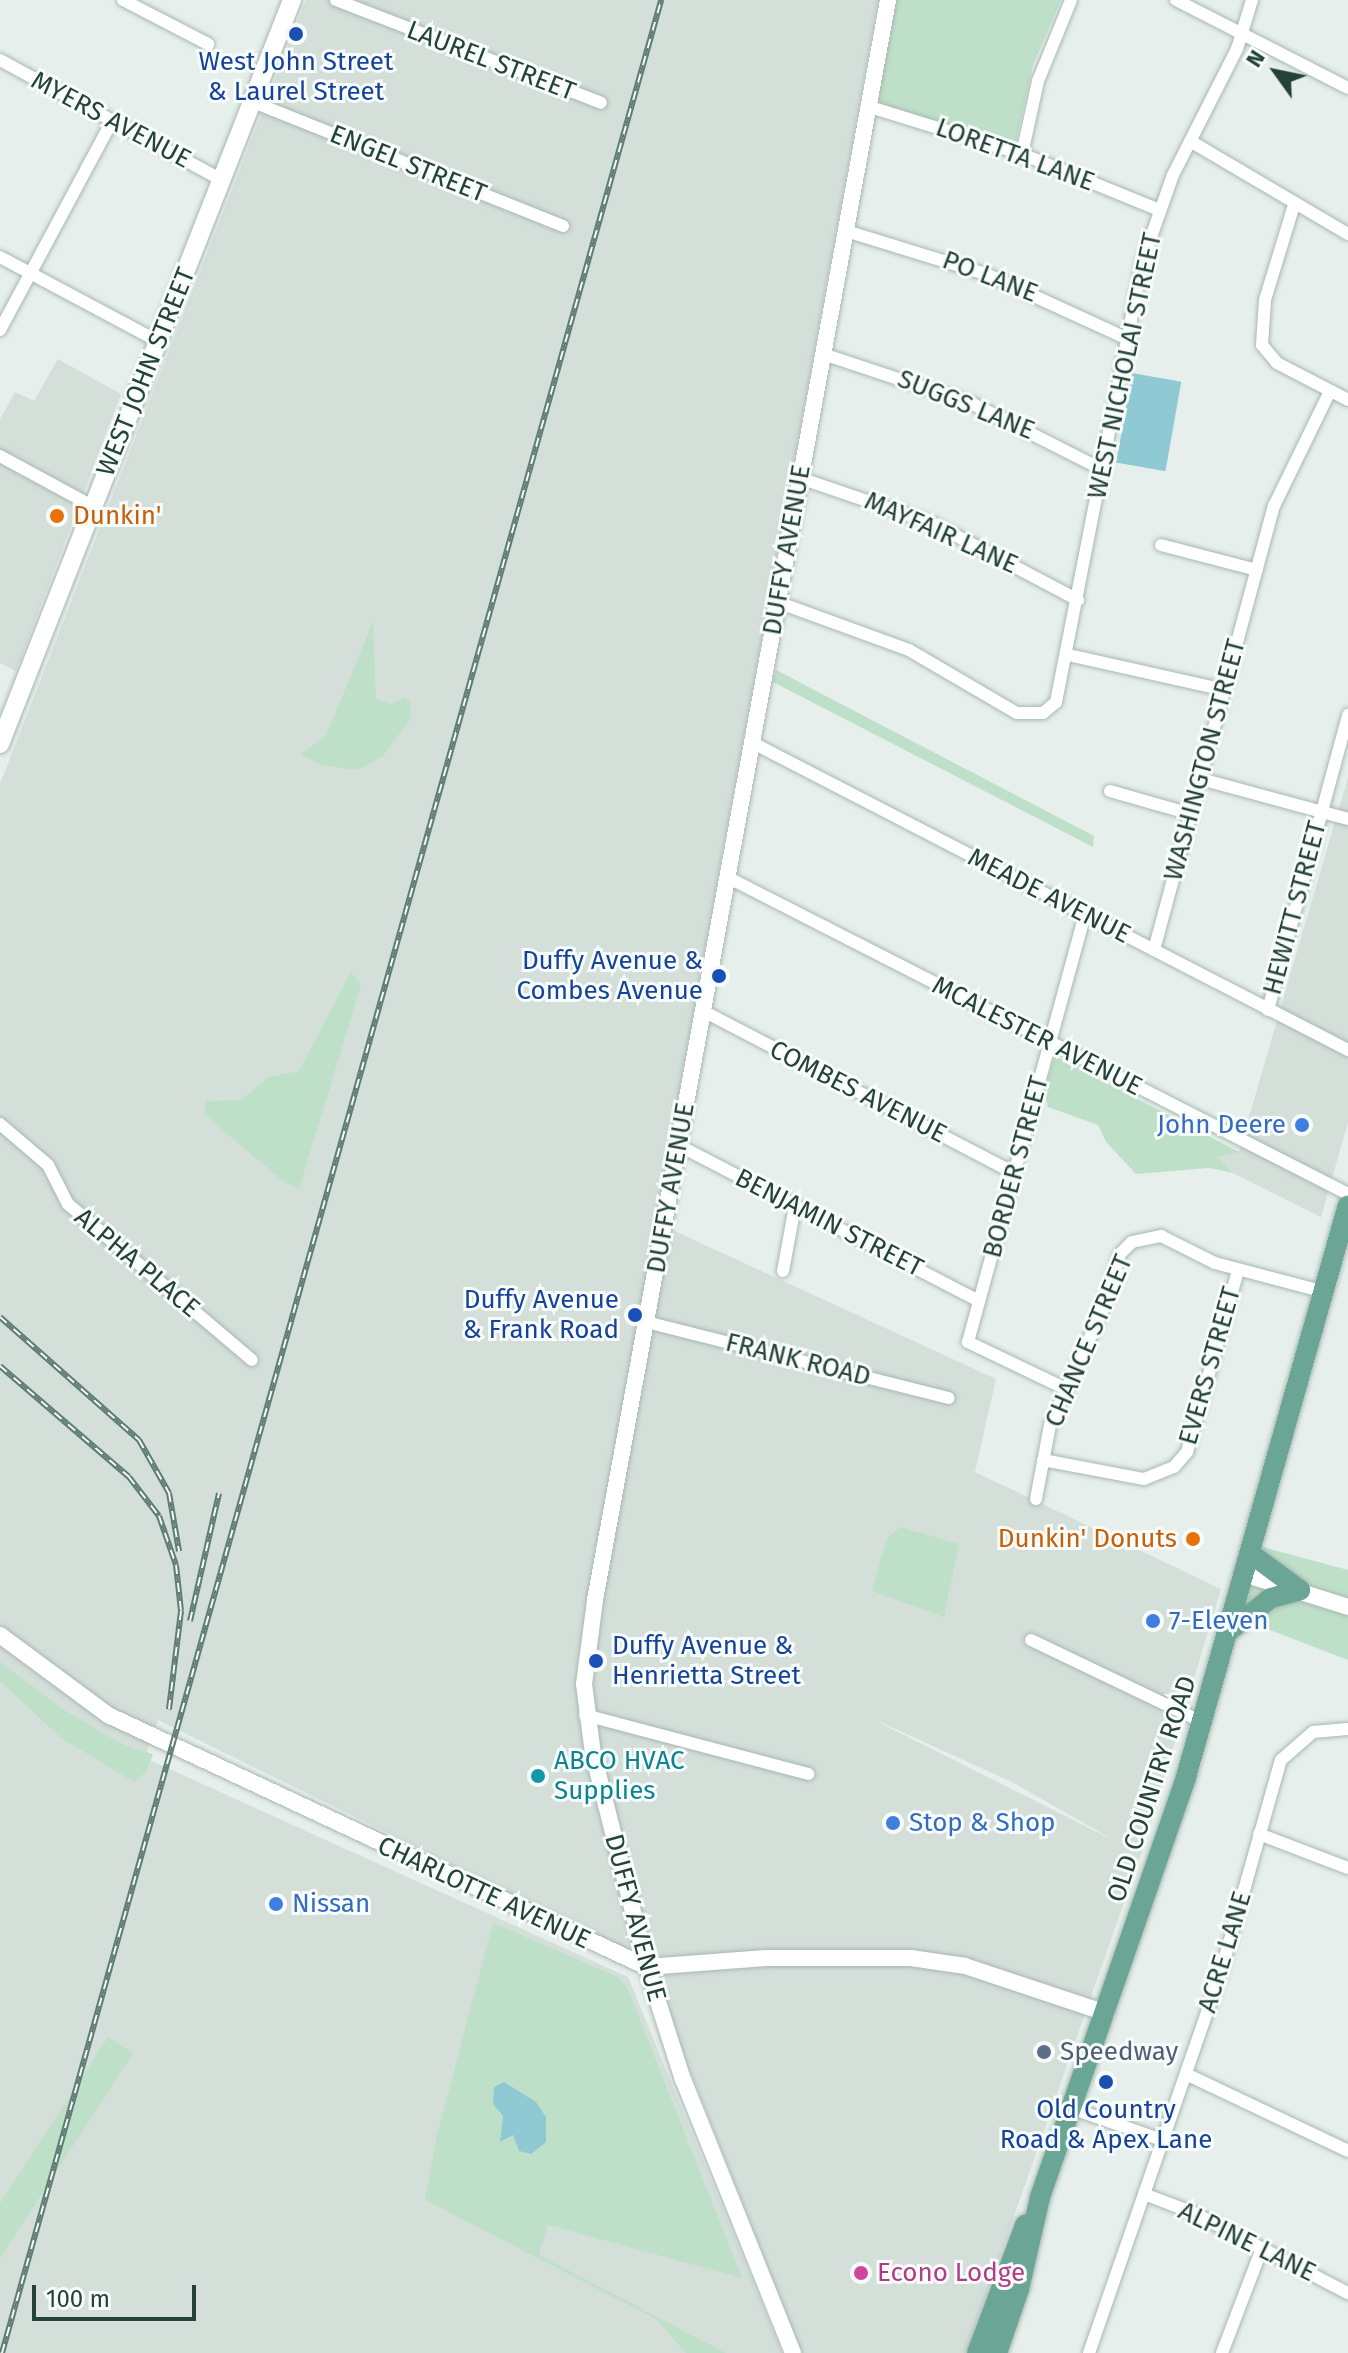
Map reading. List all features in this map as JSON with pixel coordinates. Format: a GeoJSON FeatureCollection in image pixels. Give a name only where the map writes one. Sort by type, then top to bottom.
{"type":"FeatureCollection","features":[{"type":"Feature","properties":{"kind":"main road","name":"WEST JOHN STREET"},"geometry":{"type":"LineString","coordinates":[[0,744],[292,0]]}},
{"type":"Feature","properties":{"kind":"main road","name":"OLD COUNTRY ROAD"},"geometry":{"type":"LineString","coordinates":[[997,2353],[1019,2289],[1040,2197],[1106,2013],[1202,1722],[1348,1205]]}},
{"type":"Feature","properties":{"kind":"main road"},"geometry":{"type":"LineString","coordinates":[[1251,1554],[1300,1590]]}},
{"type":"Feature","properties":{"kind":"main road"},"geometry":{"type":"LineString","coordinates":[[1229,1631],[1271,1598],[1300,1590]]}},
{"type":"Feature","properties":{"kind":"main road","name":"OLD COUNTRY ROAD"},"geometry":{"type":"LineString","coordinates":[[977,2353],[1015,2247],[1040,2197]]}},
{"type":"Feature","properties":{"kind":"street"},"geometry":{"type":"LineString","coordinates":[[123,0],[208,44]]}},
{"type":"Feature","properties":{"kind":"street","name":"LAUREL STREET"},"geometry":{"type":"LineString","coordinates":[[336,0],[601,103]]}},
{"type":"Feature","properties":{"kind":"street","name":"DUFFY AVENUE"},"geometry":{"type":"LineString","coordinates":[[793,2353],[683,2080],[647,1967],[585,1715],[588,1644],[888,0]]}},
{"type":"Feature","properties":{"kind":"street"},"geometry":{"type":"LineString","coordinates":[[1022,154],[1038,81],[1071,0]]}},
{"type":"Feature","properties":{"kind":"street"},"geometry":{"type":"LineString","coordinates":[[1176,0],[1348,88]]}},
{"type":"Feature","properties":{"kind":"street","name":"WEST NICHOLAI STREET"},"geometry":{"type":"LineString","coordinates":[[777,602],[909,650],[1023,715],[1043,713],[1056,702],[1068,655],[1128,339],[1159,210],[1242,34],[1252,0]]}},
{"type":"Feature","properties":{"kind":"street","name":"MYERS AVENUE"},"geometry":{"type":"LineString","coordinates":[[1,62],[222,180]]}},
{"type":"Feature","properties":{"kind":"street","name":"ENGEL STREET"},"geometry":{"type":"LineString","coordinates":[[253,102],[563,226]]}},
{"type":"Feature","properties":{"kind":"street","name":"LORETTA LANE"},"geometry":{"type":"LineString","coordinates":[[867,106],[1022,154],[1159,210]]}},
{"type":"Feature","properties":{"kind":"street"},"geometry":{"type":"LineString","coordinates":[[0,330],[112,121]]}},
{"type":"Feature","properties":{"kind":"street"},"geometry":{"type":"LineString","coordinates":[[1190,141],[1348,234]]}},
{"type":"Feature","properties":{"kind":"street"},"geometry":{"type":"LineString","coordinates":[[1294,205],[1260,336],[1266,353],[1277,363],[1348,400]]}},
{"type":"Feature","properties":{"kind":"street","name":"PO LANE"},"geometry":{"type":"LineString","coordinates":[[846,231],[986,274],[1128,339]]}},
{"type":"Feature","properties":{"kind":"street"},"geometry":{"type":"LineString","coordinates":[[0,257],[159,342]]}},
{"type":"Feature","properties":{"kind":"street","name":"SUGGS LANE"},"geometry":{"type":"LineString","coordinates":[[823,354],[973,404],[1103,470]]}},
{"type":"Feature","properties":{"kind":"street","name":"WASHINGTON STREET"},"geometry":{"type":"LineString","coordinates":[[1154,950],[1282,482],[1330,391]]}},
{"type":"Feature","properties":{"kind":"street"},"geometry":{"type":"LineString","coordinates":[[0,456],[92,506]]}},
{"type":"Feature","properties":{"kind":"street","name":"MAYFAIR LANE"},"geometry":{"type":"LineString","coordinates":[[800,478],[934,524],[1078,600]]}},
{"type":"Feature","properties":{"kind":"street"},"geometry":{"type":"LineString","coordinates":[[1161,545],[1257,570]]}},
{"type":"Feature","properties":{"kind":"street"},"geometry":{"type":"LineString","coordinates":[[1068,655],[1224,690]]}},
{"type":"Feature","properties":{"kind":"street","name":"HEWITT STREET"},"geometry":{"type":"LineString","coordinates":[[1268,1010],[1348,715]]}},
{"type":"Feature","properties":{"kind":"street","name":"MEADE AVENUE"},"geometry":{"type":"LineString","coordinates":[[751,742],[1348,1050]]}},
{"type":"Feature","properties":{"kind":"street"},"geometry":{"type":"LineString","coordinates":[[1201,779],[1348,819]]}},
{"type":"Feature","properties":{"kind":"street"},"geometry":{"type":"LineString","coordinates":[[1110,791],[1191,814]]}},
{"type":"Feature","properties":{"kind":"street","name":"MCALESTER AVENUE"},"geometry":{"type":"LineString","coordinates":[[727,877],[1348,1194]]}},
{"type":"Feature","properties":{"kind":"street","name":"BORDER STREET"},"geometry":{"type":"LineString","coordinates":[[1066,1389],[968,1342],[1085,915]]}},
{"type":"Feature","properties":{"kind":"street","name":"COMBES AVENUE"},"geometry":{"type":"LineString","coordinates":[[703,1011],[1014,1173]]}},
{"type":"Feature","properties":{"kind":"street","name":"ALPHA PLACE"},"geometry":{"type":"LineString","coordinates":[[0,1124],[48,1165],[68,1204],[252,1360]]}},
{"type":"Feature","properties":{"kind":"street","name":"BENJAMIN STREET"},"geometry":{"type":"LineString","coordinates":[[678,1145],[979,1301]]}},
{"type":"Feature","properties":{"kind":"street"},"geometry":{"type":"LineString","coordinates":[[783,1271],[795,1206]]}},
{"type":"Feature","properties":{"kind":"street","name":"CHANCE STREET"},"geometry":{"type":"LineString","coordinates":[[1036,1499],[1050,1425],[1103,1309],[1120,1254],[1132,1242],[1161,1236],[1238,1270],[1325,1292]]}},
{"type":"Feature","properties":{"kind":"street","name":"EVERS STREET"},"geometry":{"type":"LineString","coordinates":[[1043,1460],[1144,1479],[1174,1467],[1187,1452],[1238,1270]]}},
{"type":"Feature","properties":{"kind":"street","name":"FRANK ROAD"},"geometry":{"type":"LineString","coordinates":[[646,1322],[949,1398]]}},
{"type":"Feature","properties":{"kind":"street"},"geometry":{"type":"LineString","coordinates":[[1244,1574],[1348,1607]]}},
{"type":"Feature","properties":{"kind":"street","name":"CHARLOTTE AVENUE"},"geometry":{"type":"LineString","coordinates":[[0,1635],[108,1715],[647,1967],[766,1958],[911,1958],[965,1966],[1106,2013]]}},
{"type":"Feature","properties":{"kind":"street"},"geometry":{"type":"LineString","coordinates":[[1031,1640],[1202,1722]]}},
{"type":"Feature","properties":{"kind":"street"},"geometry":{"type":"LineString","coordinates":[[585,1715],[808,1774]]}},
{"type":"Feature","properties":{"kind":"street","name":"ACRE LANE"},"geometry":{"type":"LineString","coordinates":[[1089,2353],[1186,2074],[1259,1834],[1288,1750],[1313,1732],[1348,1729]]}},
{"type":"Feature","properties":{"kind":"street"},"geometry":{"type":"LineString","coordinates":[[1259,1834],[1348,1868]]}},
{"type":"Feature","properties":{"kind":"street"},"geometry":{"type":"LineString","coordinates":[[1186,2074],[1348,2151]]}},
{"type":"Feature","properties":{"kind":"street"},"geometry":{"type":"LineString","coordinates":[[1071,2108],[1162,2140]]}},
{"type":"Feature","properties":{"kind":"street","name":"ALPINE LANE"},"geometry":{"type":"LineString","coordinates":[[1144,2194],[1262,2248],[1348,2293]]}},
{"type":"Feature","properties":{"kind":"street"},"geometry":{"type":"LineString","coordinates":[[1222,2353],[1262,2248]]}},
{"type":"Feature","properties":{"kind":"shaded area"},"geometry":{"type":"Polygon","coordinates":[[[306,0],[878,0],[655,1222],[996,1379],[975,1472],[1221,1589],[1141,1854],[966,2353],[802,2353],[646,1960],[158,1720],[145,1758],[628,1977],[782,2353],[0,2353],[0,784],[306,0]],[[880,1722],[1117,1842],[1012,1782],[880,1722]]]}},
{"type":"Feature","properties":{"kind":"shaded area"},"geometry":{"type":"Polygon","coordinates":[[[58,359],[121,394],[16,671],[0,663],[0,419],[15,392],[34,401],[58,359]]]}},
{"type":"Feature","properties":{"kind":"shaded area"},"geometry":{"type":"Polygon","coordinates":[[[1348,777],[1348,1122],[1321,1217],[1233,1173],[1216,1157],[1239,1151],[1348,777]]]}},
{"type":"Feature","properties":{"kind":"green space"},"geometry":{"type":"Polygon","coordinates":[[[895,0],[1061,0],[1033,65],[1015,145],[875,103],[895,0]]]}},
{"type":"Feature","properties":{"kind":"green space"},"geometry":{"type":"Polygon","coordinates":[[[373,621],[376,699],[391,704],[404,697],[410,702],[411,718],[383,756],[357,770],[321,765],[301,754],[326,736],[373,621]]]}},
{"type":"Feature","properties":{"kind":"green space"},"geometry":{"type":"Polygon","coordinates":[[[776,670],[1094,836],[1093,847],[773,682],[776,670]]]}},
{"type":"Feature","properties":{"kind":"green space"},"geometry":{"type":"Polygon","coordinates":[[[351,972],[361,985],[299,1189],[284,1182],[204,1114],[205,1101],[241,1100],[269,1077],[299,1071],[351,972]]]}},
{"type":"Feature","properties":{"kind":"green space"},"geometry":{"type":"Polygon","coordinates":[[[1055,1056],[1239,1152],[1217,1157],[1233,1173],[1209,1168],[1136,1174],[1106,1142],[1098,1125],[1048,1107],[1044,1092],[1055,1056]]]}},
{"type":"Feature","properties":{"kind":"green space"},"geometry":{"type":"Polygon","coordinates":[[[900,1527],[959,1544],[944,1617],[872,1591],[887,1538],[900,1527]]]}},
{"type":"Feature","properties":{"kind":"green space"},"geometry":{"type":"Polygon","coordinates":[[[1255,1545],[1348,1570],[1348,1660],[1236,1617],[1255,1545]]]}},
{"type":"Feature","properties":{"kind":"green space"},"geometry":{"type":"Polygon","coordinates":[[[0,1662],[64,1710],[122,1744],[153,1754],[147,1771],[134,1782],[61,1738],[0,1681],[0,1662]]]}},
{"type":"Feature","properties":{"kind":"green space"},"geometry":{"type":"Polygon","coordinates":[[[493,1923],[618,1977],[628,1989],[742,2278],[548,2225],[539,2255],[726,2353],[686,2353],[656,2319],[425,2200],[436,2139],[493,1923]]]}},
{"type":"Feature","properties":{"kind":"green space"},"geometry":{"type":"Polygon","coordinates":[[[108,2037],[133,2053],[0,2258],[0,2203],[108,2037]]]}},
{"type":"Feature","properties":{"kind":"water"},"geometry":{"type":"Polygon","coordinates":[[[1132,373],[1181,382],[1165,471],[1116,463],[1132,373]]]}},
{"type":"Feature","properties":{"kind":"water"},"geometry":{"type":"Polygon","coordinates":[[[504,2082],[536,2102],[546,2117],[546,2142],[531,2154],[519,2151],[513,2135],[500,2142],[503,2116],[493,2104],[494,2087],[504,2082]]]}},
{"type":"Feature","properties":{"kind":"railway"},"geometry":{"type":"LineString","coordinates":[[2,2353],[661,0]]}},
{"type":"Feature","properties":{"kind":"railway"},"geometry":{"type":"LineString","coordinates":[[0,1317],[139,1440],[169,1493],[179,1551]]}},
{"type":"Feature","properties":{"kind":"railway"},"geometry":{"type":"LineString","coordinates":[[0,1366],[129,1477],[159,1516],[176,1565],[181,1611],[169,1709]]}},
{"type":"Feature","properties":{"kind":"railway"},"geometry":{"type":"LineString","coordinates":[[190,1621],[219,1493]]}},
{"type":"Feature","properties":{"kind":"place","name":"West John Street & Laurel Street"},"geometry":{"type":"Point","coordinates":[296,34]}},
{"type":"Feature","properties":{"kind":"place","name":"Dunkin'"},"geometry":{"type":"Point","coordinates":[57,516]}},
{"type":"Feature","properties":{"kind":"place","name":"Duffy Avenue & Combes Avenue"},"geometry":{"type":"Point","coordinates":[719,976]}},
{"type":"Feature","properties":{"kind":"place","name":"John Deere"},"geometry":{"type":"Point","coordinates":[1302,1125]}},
{"type":"Feature","properties":{"kind":"place","name":"Duffy Avenue & Frank Road"},"geometry":{"type":"Point","coordinates":[635,1315]}},
{"type":"Feature","properties":{"kind":"place","name":"Dunkin' Donuts"},"geometry":{"type":"Point","coordinates":[1193,1539]}},
{"type":"Feature","properties":{"kind":"place","name":"7-Eleven"},"geometry":{"type":"Point","coordinates":[1153,1621]}},
{"type":"Feature","properties":{"kind":"place","name":"Duffy Avenue & Henrietta Street"},"geometry":{"type":"Point","coordinates":[596,1661]}},
{"type":"Feature","properties":{"kind":"place","name":"ABCO HVAC Supplies"},"geometry":{"type":"Point","coordinates":[538,1776]}},
{"type":"Feature","properties":{"kind":"place","name":"Stop & Shop"},"geometry":{"type":"Point","coordinates":[893,1823]}},
{"type":"Feature","properties":{"kind":"place","name":"Nissan"},"geometry":{"type":"Point","coordinates":[276,1904]}},
{"type":"Feature","properties":{"kind":"place","name":"Speedway"},"geometry":{"type":"Point","coordinates":[1044,2052]}},
{"type":"Feature","properties":{"kind":"place","name":"Old Country Road & Apex Lane"},"geometry":{"type":"Point","coordinates":[1106,2082]}},
{"type":"Feature","properties":{"kind":"place","name":"Econo Lodge"},"geometry":{"type":"Point","coordinates":[861,2273]}}]}
